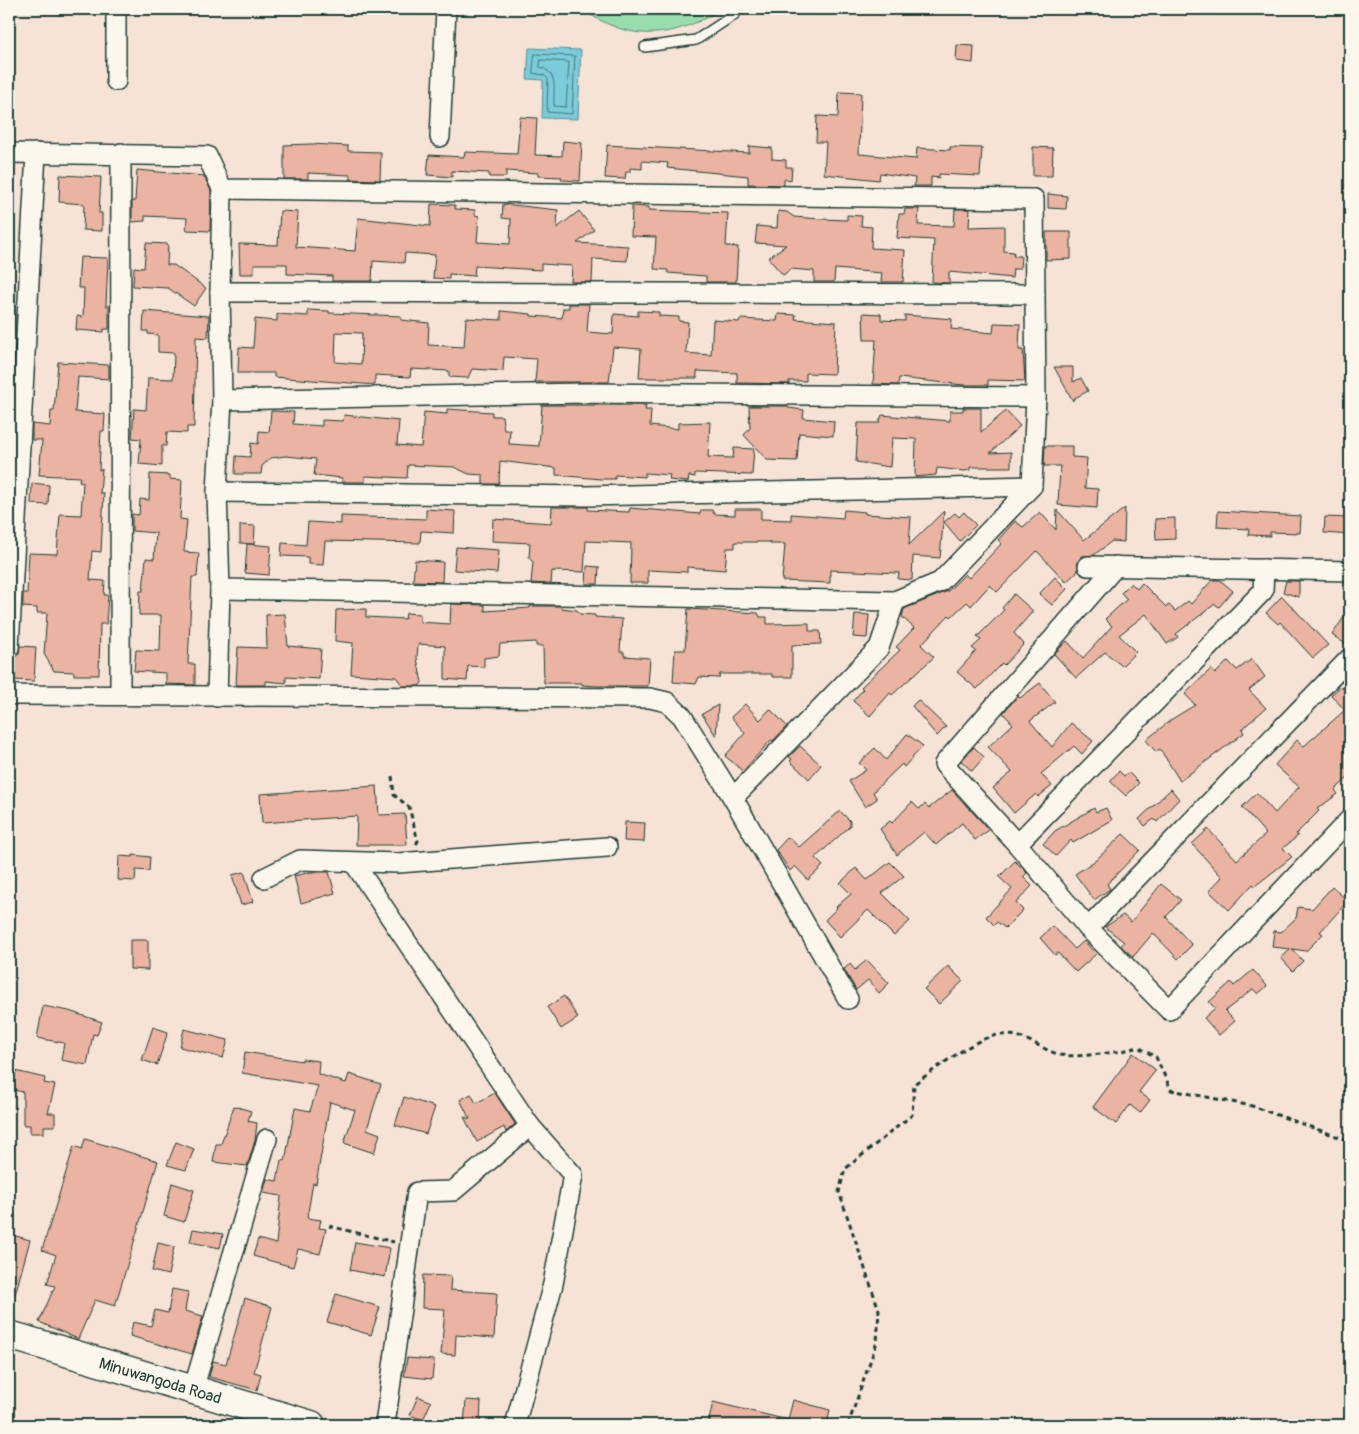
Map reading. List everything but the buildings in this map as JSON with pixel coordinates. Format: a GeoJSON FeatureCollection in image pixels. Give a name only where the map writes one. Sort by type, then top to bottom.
{"type":"FeatureCollection","features":[{"type":"Feature","properties":{"kind":"main road","name":"Minuwangoda Road"},"geometry":{"type":"LineString","coordinates":[[9,1335],[311,1425]]}},
{"type":"Feature","properties":{"kind":"street"},"geometry":{"type":"LineString","coordinates":[[116,9],[116,81]]}},
{"type":"Feature","properties":{"kind":"street"},"geometry":{"type":"LineString","coordinates":[[440,136],[446,9]]}},
{"type":"Feature","properties":{"kind":"street"},"geometry":{"type":"LineString","coordinates":[[9,153],[121,153],[207,156],[222,189],[220,292],[222,400],[217,492],[220,589],[217,697]]}},
{"type":"Feature","properties":{"kind":"street"},"geometry":{"type":"LineString","coordinates":[[9,643],[36,153]]}},
{"type":"Feature","properties":{"kind":"street"},"geometry":{"type":"LineString","coordinates":[[120,695],[121,153]]}},
{"type":"Feature","properties":{"kind":"street"},"geometry":{"type":"LineString","coordinates":[[220,589],[896,601],[940,582],[1032,486],[1036,397],[1034,198],[222,189]]}},
{"type":"Feature","properties":{"kind":"street"},"geometry":{"type":"LineString","coordinates":[[220,292],[1035,294]]}},
{"type":"Feature","properties":{"kind":"street"},"geometry":{"type":"LineString","coordinates":[[222,400],[585,393],[1036,397]]}},
{"type":"Feature","properties":{"kind":"street"},"geometry":{"type":"LineString","coordinates":[[217,492],[586,496],[1032,486]]}},
{"type":"Feature","properties":{"kind":"street"},"geometry":{"type":"LineString","coordinates":[[1088,566],[1350,571]]}},
{"type":"Feature","properties":{"kind":"street"},"geometry":{"type":"LineString","coordinates":[[1116,566],[944,764],[1017,844],[1088,928],[1169,1010],[1350,819]]}},
{"type":"Feature","properties":{"kind":"street"},"geometry":{"type":"LineString","coordinates":[[1017,844],[1263,591],[1264,569]]}},
{"type":"Feature","properties":{"kind":"street"},"geometry":{"type":"LineString","coordinates":[[733,798],[879,648],[896,601]]}},
{"type":"Feature","properties":{"kind":"street"},"geometry":{"type":"LineString","coordinates":[[1088,928],[1350,658]]}},
{"type":"Feature","properties":{"kind":"street"},"geometry":{"type":"LineString","coordinates":[[9,693],[16,695],[217,697],[650,698],[667,702],[682,716],[733,798],[848,999]]}},
{"type":"Feature","properties":{"kind":"street"},"geometry":{"type":"LineString","coordinates":[[264,878],[300,860],[398,864],[607,847]]}},
{"type":"Feature","properties":{"kind":"street"},"geometry":{"type":"LineString","coordinates":[[354,863],[530,1126],[573,1175],[553,1284],[515,1425]]}},
{"type":"Feature","properties":{"kind":"street"},"geometry":{"type":"LineString","coordinates":[[385,1425],[417,1192],[453,1191],[530,1126]]}},
{"type":"Feature","properties":{"kind":"street"},"geometry":{"type":"LineString","coordinates":[[193,1390],[267,1138]]}},
{"type":"Feature","properties":{"kind":"lane"},"geometry":{"type":"LineString","coordinates":[[645,47],[696,40],[734,15],[739,9]]}},
{"type":"Feature","properties":{"kind":"path"},"geometry":{"type":"LineString","coordinates":[[392,776],[394,795],[409,807],[418,841],[407,858],[398,864]]}},
{"type":"Feature","properties":{"kind":"path"},"geometry":{"type":"LineString","coordinates":[[848,1425],[877,1342],[879,1310],[839,1192],[845,1169],[912,1115],[914,1084],[975,1043],[993,1036],[1024,1037],[1062,1055],[1124,1052],[1138,1047],[1156,1057],[1171,1090],[1252,1106],[1350,1141]]}},
{"type":"Feature","properties":{"kind":"path"},"geometry":{"type":"LineString","coordinates":[[329,1226],[409,1245]]}},
{"type":"Feature","properties":{"kind":"green space"},"geometry":{"type":"Polygon","coordinates":[[[581,9],[720,9],[710,16],[675,30],[647,33],[621,29],[581,9]]]}},
{"type":"Feature","properties":{"kind":"water"},"geometry":{"type":"Polygon","coordinates":[[[529,48],[581,50],[578,119],[542,118],[543,80],[527,79],[529,48]]]}}]}
